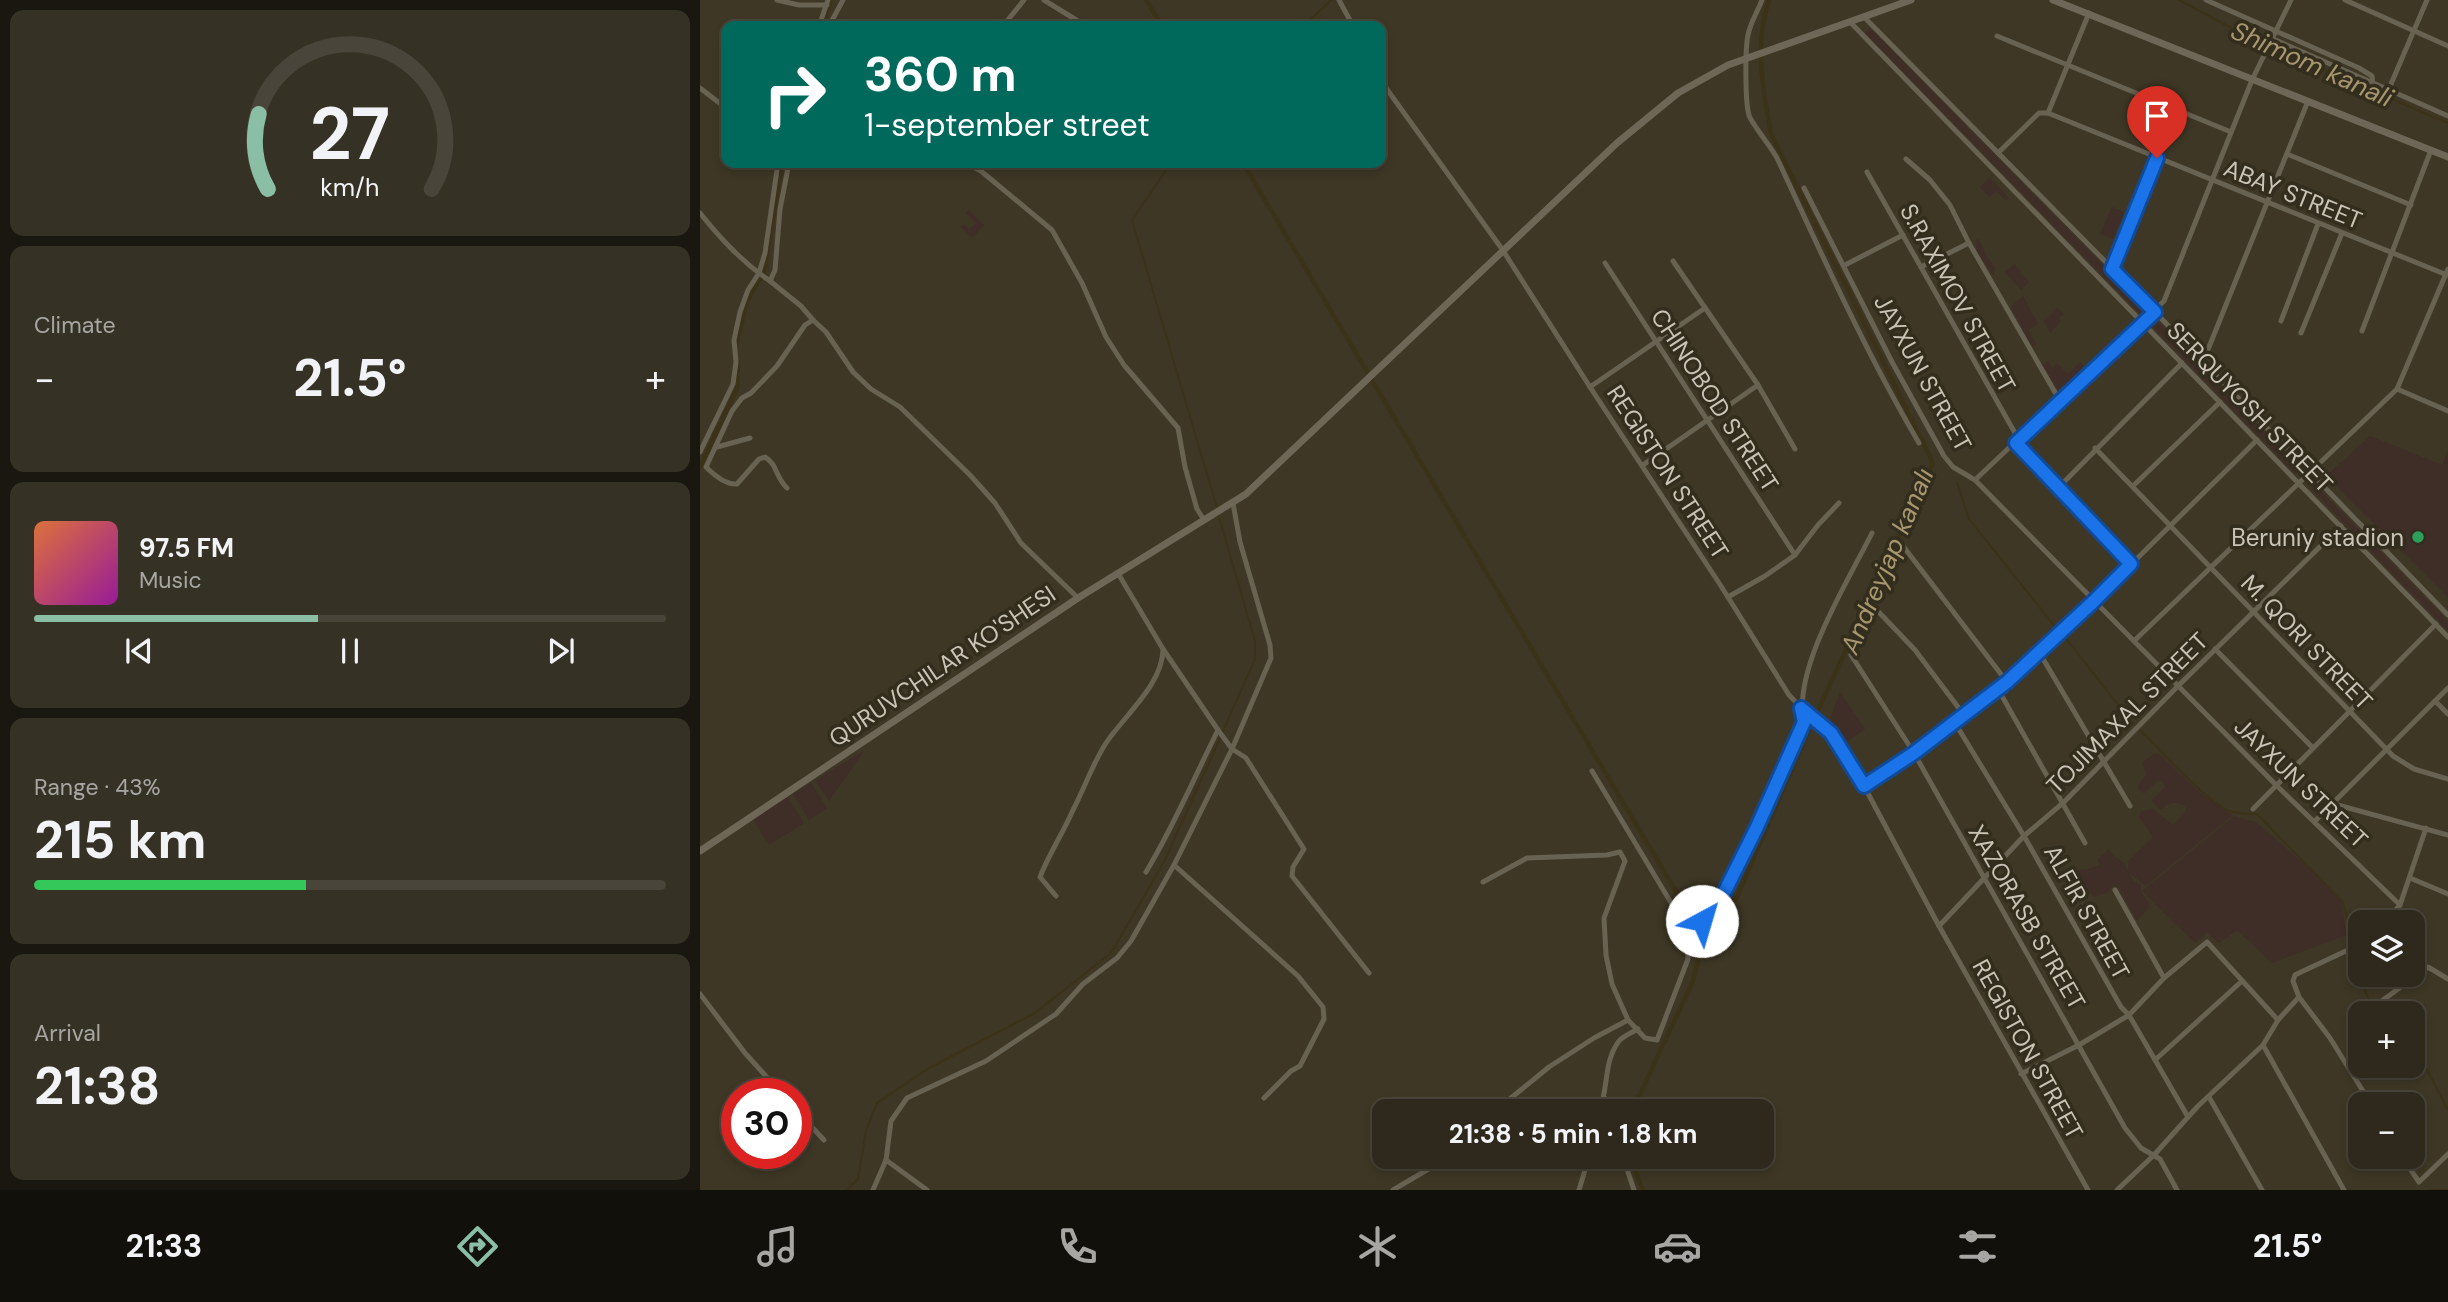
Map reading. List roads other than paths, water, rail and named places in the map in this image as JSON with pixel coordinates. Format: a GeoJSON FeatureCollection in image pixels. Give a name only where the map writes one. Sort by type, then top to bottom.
{"type":"FeatureCollection","features":[{"type":"Feature","properties":{"kind":"main road","name":"QURUVCHILAR KO'SHESI"},"geometry":{"type":"LineString","coordinates":[[700,851],[1078,598],[1246,494],[1502,249],[1617,143],[1678,93],[1728,65],[1911,0]]}},
{"type":"Feature","properties":{"kind":"main road"},"geometry":{"type":"LineString","coordinates":[[2053,0],[2448,157]]}},
{"type":"Feature","properties":{"kind":"street"},"geometry":{"type":"LineString","coordinates":[[777,0],[799,5],[827,2],[820,21]]}},
{"type":"Feature","properties":{"kind":"street"},"geometry":{"type":"LineString","coordinates":[[832,21],[843,0]]}},
{"type":"Feature","properties":{"kind":"street"},"geometry":{"type":"LineString","coordinates":[[1007,21],[1024,0]]}},
{"type":"Feature","properties":{"kind":"street"},"geometry":{"type":"LineString","coordinates":[[1044,0],[1078,21]]}},
{"type":"Feature","properties":{"kind":"street"},"geometry":{"type":"LineString","coordinates":[[1339,0],[1350,21]]}},
{"type":"Feature","properties":{"kind":"street"},"geometry":{"type":"LineString","coordinates":[[1762,0],[1748,32],[1746,58],[1749,116],[1776,157],[1879,373],[1919,443]]}},
{"type":"Feature","properties":{"kind":"street"},"geometry":{"type":"LineString","coordinates":[[2206,0],[2276,29],[2368,73],[2373,85]]}},
{"type":"Feature","properties":{"kind":"street"},"geometry":{"type":"LineString","coordinates":[[2225,8],[2229,0]]}},
{"type":"Feature","properties":{"kind":"street"},"geometry":{"type":"LineString","coordinates":[[1975,480],[2164,301],[2252,80],[2291,0]]}},
{"type":"Feature","properties":{"kind":"street"},"geometry":{"type":"LineString","coordinates":[[2345,0],[2448,46]]}},
{"type":"Feature","properties":{"kind":"street"},"geometry":{"type":"LineString","coordinates":[[2388,91],[2427,0]]}},
{"type":"Feature","properties":{"kind":"street"},"geometry":{"type":"LineString","coordinates":[[1998,153],[2039,113],[2048,113],[2089,13]]}},
{"type":"Feature","properties":{"kind":"street","name":"SERQUYOSH STREET"},"geometry":{"type":"LineString","coordinates":[[1864,17],[2448,615]]}},
{"type":"Feature","properties":{"kind":"street","name":"SERQUYOSH STREET"},"geometry":{"type":"LineString","coordinates":[[1850,22],[2448,637]]}},
{"type":"Feature","properties":{"kind":"street"},"geometry":{"type":"LineString","coordinates":[[1997,36],[2231,132]]}},
{"type":"Feature","properties":{"kind":"street"},"geometry":{"type":"LineString","coordinates":[[2271,40],[2448,116]]}},
{"type":"Feature","properties":{"kind":"street"},"geometry":{"type":"LineString","coordinates":[[700,88],[721,104]]}},
{"type":"Feature","properties":{"kind":"street","name":"REGISTON STREET"},"geometry":{"type":"LineString","coordinates":[[1386,88],[1502,249],[1789,695],[1806,713],[1825,727],[1864,786],[2021,1074],[2087,1188]]}},
{"type":"Feature","properties":{"kind":"street"},"geometry":{"type":"LineString","coordinates":[[2203,362],[2308,101]]}},
{"type":"Feature","properties":{"kind":"street","name":"ABAY STREET"},"geometry":{"type":"LineString","coordinates":[[2048,113],[2392,254],[2447,273]]}},
{"type":"Feature","properties":{"kind":"street"},"geometry":{"type":"LineString","coordinates":[[2362,331],[2431,149]]}},
{"type":"Feature","properties":{"kind":"street"},"geometry":{"type":"LineString","coordinates":[[2287,154],[2411,205]]}},
{"type":"Feature","properties":{"kind":"street"},"geometry":{"type":"LineString","coordinates":[[2112,269],[2157,158]]}},
{"type":"Feature","properties":{"kind":"street"},"geometry":{"type":"LineString","coordinates":[[1906,159],[1930,180],[1950,205],[2060,401]]}},
{"type":"Feature","properties":{"kind":"street"},"geometry":{"type":"LineString","coordinates":[[700,452],[733,384],[736,362],[734,341],[740,312],[748,290],[759,273],[765,253],[777,168]]}},
{"type":"Feature","properties":{"kind":"street"},"geometry":{"type":"LineString","coordinates":[[770,281],[775,271],[780,209],[788,168]]}},
{"type":"Feature","properties":{"kind":"street"},"geometry":{"type":"LineString","coordinates":[[975,168],[1052,230],[1082,282],[1106,337],[1124,365],[1178,428],[1197,509],[1206,519]]}},
{"type":"Feature","properties":{"kind":"street","name":"S.RAXIMOV STREET"},"geometry":{"type":"LineString","coordinates":[[1867,172],[2017,441],[2131,564]]}},
{"type":"Feature","properties":{"kind":"street","name":"JAYXUN STREET"},"geometry":{"type":"LineString","coordinates":[[1804,188],[1892,362],[1944,456],[1953,467],[1975,480],[2276,785],[2400,905]]}},
{"type":"Feature","properties":{"kind":"street"},"geometry":{"type":"LineString","coordinates":[[700,213],[727,246],[801,306],[826,332],[853,372],[871,389],[900,407],[970,475],[995,503],[1021,543],[1078,598]]}},
{"type":"Feature","properties":{"kind":"street"},"geometry":{"type":"LineString","coordinates":[[2281,321],[2318,224]]}},
{"type":"Feature","properties":{"kind":"street"},"geometry":{"type":"LineString","coordinates":[[2301,333],[2342,233]]}},
{"type":"Feature","properties":{"kind":"street"},"geometry":{"type":"LineString","coordinates":[[1845,265],[1903,235]]}},
{"type":"Feature","properties":{"kind":"street"},"geometry":{"type":"LineString","coordinates":[[1921,267],[1969,243]]}},
{"type":"Feature","properties":{"kind":"street"},"geometry":{"type":"LineString","coordinates":[[1673,261],[1758,385],[1795,449]]}},
{"type":"Feature","properties":{"kind":"street","name":"CHINOBOD STREET"},"geometry":{"type":"LineString","coordinates":[[1605,263],[1795,555]]}},
{"type":"Feature","properties":{"kind":"street"},"geometry":{"type":"LineString","coordinates":[[2134,641],[2397,389],[2447,273]]}},
{"type":"Feature","properties":{"kind":"street"},"geometry":{"type":"LineString","coordinates":[[1590,387],[1705,308]]}},
{"type":"Feature","properties":{"kind":"street"},"geometry":{"type":"LineString","coordinates":[[700,474],[717,447],[732,411],[742,398],[767,377],[805,324],[813,320]]}},
{"type":"Feature","properties":{"kind":"street"},"geometry":{"type":"LineString","coordinates":[[2058,488],[2182,363]]}},
{"type":"Feature","properties":{"kind":"street"},"geometry":{"type":"LineString","coordinates":[[1643,465],[1758,385]]}},
{"type":"Feature","properties":{"kind":"street"},"geometry":{"type":"LineString","coordinates":[[2397,389],[2448,411]]}},
{"type":"Feature","properties":{"kind":"street"},"geometry":{"type":"LineString","coordinates":[[2133,486],[2220,402]]}},
{"type":"Feature","properties":{"kind":"street"},"geometry":{"type":"LineString","coordinates":[[717,447],[750,438]]}},
{"type":"Feature","properties":{"kind":"street"},"geometry":{"type":"LineString","coordinates":[[1864,786],[1914,753],[2007,682],[2094,601],[2257,440]]}},
{"type":"Feature","properties":{"kind":"street","name":"M. QORI STREET"},"geometry":{"type":"LineString","coordinates":[[2095,449],[2386,749],[2407,766],[2448,779]]}},
{"type":"Feature","properties":{"kind":"street"},"geometry":{"type":"LineString","coordinates":[[706,467],[732,485],[737,484],[765,457],[771,461],[778,479],[786,488]]}},
{"type":"Feature","properties":{"kind":"street"},"geometry":{"type":"LineString","coordinates":[[1728,597],[1795,555],[1839,503]]}},
{"type":"Feature","properties":{"kind":"street"},"geometry":{"type":"LineString","coordinates":[[873,1190],[886,1160],[891,1121],[907,1098],[986,1061],[1056,1014],[1083,984],[1116,958],[1131,941],[1174,864],[1232,749],[1271,658],[1270,645],[1229,505]]}},
{"type":"Feature","properties":{"kind":"street","name":"TOJIMAXAL STREET"},"geometry":{"type":"LineString","coordinates":[[1939,926],[2024,836],[2064,802],[2341,526]]}},
{"type":"Feature","properties":{"kind":"street"},"geometry":{"type":"LineString","coordinates":[[1702,921],[1712,917],[1757,827],[1804,722],[1801,708],[1810,661],[1872,533]]}},
{"type":"Feature","properties":{"kind":"street"},"geometry":{"type":"LineString","coordinates":[[1903,546],[2007,682]]}},
{"type":"Feature","properties":{"kind":"street"},"geometry":{"type":"LineString","coordinates":[[1119,575],[1163,649],[1232,749],[1246,758],[1304,849],[1293,867],[1292,876],[1369,973]]}},
{"type":"Feature","properties":{"kind":"street"},"geometry":{"type":"LineString","coordinates":[[1874,607],[1915,649],[1964,715]]}},
{"type":"Feature","properties":{"kind":"street"},"geometry":{"type":"LineString","coordinates":[[2253,809],[2436,624]]}},
{"type":"Feature","properties":{"kind":"street"},"geometry":{"type":"LineString","coordinates":[[1056,896],[1040,877],[1048,858],[1059,841],[1106,743],[1135,708],[1158,670],[1163,659],[1163,649]]}},
{"type":"Feature","properties":{"kind":"street"},"geometry":{"type":"LineString","coordinates":[[2215,649],[2313,748]]}},
{"type":"Feature","properties":{"kind":"street"},"geometry":{"type":"LineString","coordinates":[[2039,652],[2130,806]]}},
{"type":"Feature","properties":{"kind":"street","name":"XAZORASB STREET"},"geometry":{"type":"LineString","coordinates":[[1851,655],[1914,753],[2126,1128],[2141,1148],[2160,1159],[2177,1190]]}},
{"type":"Feature","properties":{"kind":"street"},"geometry":{"type":"LineString","coordinates":[[2315,821],[2448,688]]}},
{"type":"Feature","properties":{"kind":"street"},"geometry":{"type":"LineString","coordinates":[[1998,689],[2085,843]]}},
{"type":"Feature","properties":{"kind":"street"},"geometry":{"type":"LineString","coordinates":[[2435,701],[2448,715]]}},
{"type":"Feature","properties":{"kind":"street","name":"ALFIR STREET"},"geometry":{"type":"LineString","coordinates":[[1955,723],[2188,1117]]}},
{"type":"Feature","properties":{"kind":"street"},"geometry":{"type":"LineString","coordinates":[[1146,872],[1170,832],[1218,730]]}},
{"type":"Feature","properties":{"kind":"street"},"geometry":{"type":"LineString","coordinates":[[1483,882],[1527,858],[1620,852],[1625,861],[1604,918],[1606,955],[1612,984],[1628,1020],[1644,1038],[1657,1040],[1688,959],[1682,921],[1592,771]]}},
{"type":"Feature","properties":{"kind":"street"},"geometry":{"type":"LineString","coordinates":[[2334,804],[2448,835]]}},
{"type":"Feature","properties":{"kind":"street"},"geometry":{"type":"LineString","coordinates":[[2396,910],[2400,905],[2426,828]]}},
{"type":"Feature","properties":{"kind":"street"},"geometry":{"type":"LineString","coordinates":[[1174,864],[1298,976],[1323,1007],[1324,1019],[1300,1066],[1291,1071],[1264,1098]]}},
{"type":"Feature","properties":{"kind":"street"},"geometry":{"type":"LineString","coordinates":[[2410,878],[2448,894]]}},
{"type":"Feature","properties":{"kind":"street"},"geometry":{"type":"LineString","coordinates":[[2115,890],[2164,978]]}},
{"type":"Feature","properties":{"kind":"street"},"geometry":{"type":"LineString","coordinates":[[2021,1074],[2079,1045],[2129,1015],[2164,978],[2207,942],[2278,1020]]}},
{"type":"Feature","properties":{"kind":"street"},"geometry":{"type":"LineString","coordinates":[[2348,951],[2295,975],[2293,981],[2299,997],[2330,1038],[2364,1092]]}},
{"type":"Feature","properties":{"kind":"street"},"geometry":{"type":"LineString","coordinates":[[2382,1001],[2428,967],[2448,979]]}},
{"type":"Feature","properties":{"kind":"street"},"geometry":{"type":"LineString","coordinates":[[2155,1060],[2242,981]]}},
{"type":"Feature","properties":{"kind":"street"},"geometry":{"type":"LineString","coordinates":[[700,994],[768,1078]]}},
{"type":"Feature","properties":{"kind":"street"},"geometry":{"type":"LineString","coordinates":[[2117,1190],[2263,1045],[2278,1020],[2299,997]]}},
{"type":"Feature","properties":{"kind":"street"},"geometry":{"type":"LineString","coordinates":[[1510,1099],[1549,1067],[1628,1020]]}},
{"type":"Feature","properties":{"kind":"street"},"geometry":{"type":"LineString","coordinates":[[1605,1097],[1606,1072],[1619,1040],[1638,1029]]}},
{"type":"Feature","properties":{"kind":"street"},"geometry":{"type":"LineString","coordinates":[[2263,1045],[2344,1190]]}},
{"type":"Feature","properties":{"kind":"street"},"geometry":{"type":"LineString","coordinates":[[2209,1097],[2262,1190]]}},
{"type":"Feature","properties":{"kind":"street"},"geometry":{"type":"LineString","coordinates":[[812,1127],[824,1140]]}},
{"type":"Feature","properties":{"kind":"street"},"geometry":{"type":"LineString","coordinates":[[2409,1169],[2416,1180],[2422,1181],[2448,1154]]}},
{"type":"Feature","properties":{"kind":"street"},"geometry":{"type":"LineString","coordinates":[[886,1160],[927,1190]]}},
{"type":"Feature","properties":{"kind":"street"},"geometry":{"type":"LineString","coordinates":[[1393,1190],[1429,1169]]}},
{"type":"Feature","properties":{"kind":"street"},"geometry":{"type":"LineString","coordinates":[[1579,1190],[1585,1169]]}},
{"type":"Feature","properties":{"kind":"street"},"geometry":{"type":"LineString","coordinates":[[1627,1169],[1634,1190]]}},
{"type":"Feature","properties":{"kind":"street"},"geometry":{"type":"LineString","coordinates":[[2078,1190],[2087,1188]]}},
{"type":"Feature","properties":{"kind":"waterway"},"geometry":{"type":"LineString","coordinates":[[823,21],[831,0]]}},
{"type":"Feature","properties":{"kind":"waterway"},"geometry":{"type":"LineString","coordinates":[[1146,0],[1159,21]]}},
{"type":"Feature","properties":{"kind":"waterway"},"geometry":{"type":"LineString","coordinates":[[1309,21],[1331,0]]}},
{"type":"Feature","properties":{"kind":"waterway","name":"Andreyjap kanalı"},"geometry":{"type":"LineString","coordinates":[[1638,1099],[1693,981],[1700,952],[1737,897],[1807,734],[1933,463],[1771,134],[1761,67],[1762,33],[1769,0]]}},
{"type":"Feature","properties":{"kind":"waterway","name":"Shimom kanali"},"geometry":{"type":"LineString","coordinates":[[2179,0],[2256,41],[2448,123]]}},
{"type":"Feature","properties":{"kind":"waterway"},"geometry":{"type":"LineString","coordinates":[[736,347],[747,301],[764,272],[781,168]]}},
{"type":"Feature","properties":{"kind":"waterway"},"geometry":{"type":"LineString","coordinates":[[1168,168],[1132,220],[1217,508]]}},
{"type":"Feature","properties":{"kind":"waterway"},"geometry":{"type":"LineString","coordinates":[[1246,168],[1681,900],[1697,932],[1700,951]]}},
{"type":"Feature","properties":{"kind":"waterway"},"geometry":{"type":"LineString","coordinates":[[700,467],[737,388],[738,362]]}},
{"type":"Feature","properties":{"kind":"waterway"},"geometry":{"type":"LineString","coordinates":[[1957,483],[1969,519],[2056,628]]}},
{"type":"Feature","properties":{"kind":"waterway"},"geometry":{"type":"LineString","coordinates":[[1218,514],[1255,641],[1255,659],[1223,731]]}},
{"type":"Feature","properties":{"kind":"waterway"},"geometry":{"type":"LineString","coordinates":[[2064,636],[2134,725]]}},
{"type":"Feature","properties":{"kind":"waterway"},"geometry":{"type":"LineString","coordinates":[[2141,731],[2216,803],[2233,812],[2257,814],[2343,902],[2348,921]]}},
{"type":"Feature","properties":{"kind":"waterway"},"geometry":{"type":"LineString","coordinates":[[847,1190],[858,1179],[866,1130],[877,1103],[929,1068],[1035,1013],[1111,953],[1164,862],[1221,736]]}},
{"type":"Feature","properties":{"kind":"waterway"},"geometry":{"type":"LineString","coordinates":[[2364,987],[2370,1001]]}},
{"type":"Feature","properties":{"kind":"waterway"},"geometry":{"type":"LineString","coordinates":[[2425,1068],[2448,1110]]}},
{"type":"Feature","properties":{"kind":"waterway","name":"Andreyjap kanalı"},"geometry":{"type":"LineString","coordinates":[[1635,1169],[1643,1190]]}},
{"type":"Feature","properties":{"kind":"waterway"},"geometry":{"type":"LineString","coordinates":[[2429,1190],[2448,1190]]}},
{"type":"Feature","properties":{"kind":"place","name":"Beruniy stadion"},"geometry":{"type":"Point","coordinates":[2418,537]}}]}
